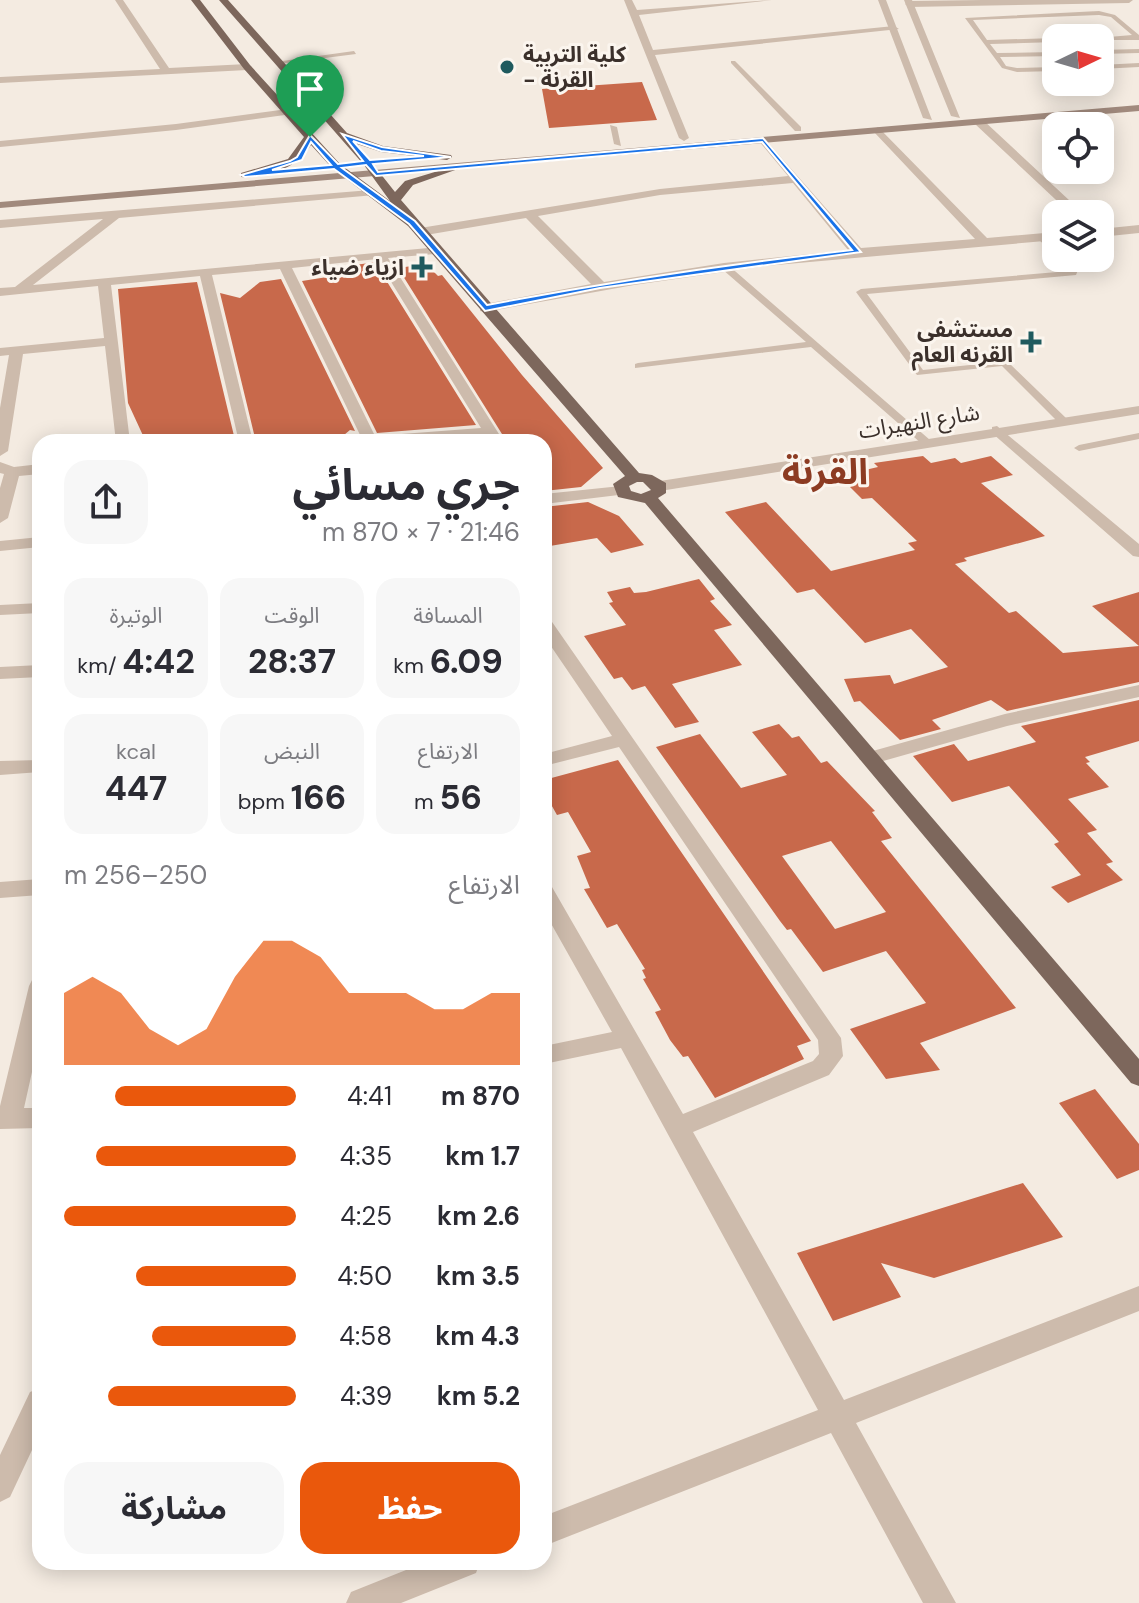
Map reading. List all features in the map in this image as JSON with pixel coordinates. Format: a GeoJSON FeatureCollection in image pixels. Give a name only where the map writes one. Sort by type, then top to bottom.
{"type":"FeatureCollection","features":[{"type":"Feature","properties":{"kind":"main road"},"geometry":{"type":"LineString","coordinates":[[195,0],[269,92],[336,166],[416,227]]}},
{"type":"Feature","properties":{"kind":"main road"},"geometry":{"type":"LineString","coordinates":[[223,0],[279,68],[301,86],[368,163],[435,250],[634,477]]}},
{"type":"Feature","properties":{"kind":"main road"},"geometry":{"type":"LineString","coordinates":[[269,92],[301,86]]}},
{"type":"Feature","properties":{"kind":"main road"},"geometry":{"type":"LineString","coordinates":[[0,205],[347,177],[618,144],[1139,101]]}},
{"type":"Feature","properties":{"kind":"main road"},"geometry":{"type":"LineString","coordinates":[[0,197],[368,163],[451,162],[763,140],[1139,108]]}},
{"type":"Feature","properties":{"kind":"main road"},"geometry":{"type":"LineString","coordinates":[[344,136],[381,149],[451,162]]}},
{"type":"Feature","properties":{"kind":"main road"},"geometry":{"type":"LineString","coordinates":[[245,175],[300,159],[310,137]]}},
{"type":"Feature","properties":{"kind":"main road"},"geometry":{"type":"LineString","coordinates":[[396,198],[409,183],[451,162]]}},
{"type":"Feature","properties":{"kind":"main road"},"geometry":{"type":"LineString","coordinates":[[654,492],[635,498],[621,491],[621,484],[634,477],[647,478],[654,492],[869,759],[1139,1076]]}},
{"type":"Feature","properties":{"kind":"street"},"geometry":{"type":"LineString","coordinates":[[119,0],[167,72]]}},
{"type":"Feature","properties":{"kind":"street"},"geometry":{"type":"LineString","coordinates":[[628,0],[684,138]]}},
{"type":"Feature","properties":{"kind":"street"},"geometry":{"type":"LineString","coordinates":[[634,13],[765,0]]}},
{"type":"Feature","properties":{"kind":"street"},"geometry":{"type":"LineString","coordinates":[[882,0],[928,118]]}},
{"type":"Feature","properties":{"kind":"street"},"geometry":{"type":"LineString","coordinates":[[956,116],[909,2],[1129,0]]}},
{"type":"Feature","properties":{"kind":"street"},"geometry":{"type":"LineString","coordinates":[[650,53],[894,29]]}},
{"type":"Feature","properties":{"kind":"street"},"geometry":{"type":"LineString","coordinates":[[0,80],[255,71]]}},
{"type":"Feature","properties":{"kind":"street"},"geometry":{"type":"LineString","coordinates":[[0,144],[161,129],[288,112]]}},
{"type":"Feature","properties":{"kind":"street"},"geometry":{"type":"LineString","coordinates":[[979,122],[1063,200]]}},
{"type":"Feature","properties":{"kind":"street"},"geometry":{"type":"LineString","coordinates":[[878,130],[983,241]]}},
{"type":"Feature","properties":{"kind":"street"},"geometry":{"type":"LineString","coordinates":[[763,140],[857,252]]}},
{"type":"Feature","properties":{"kind":"street"},"geometry":{"type":"LineString","coordinates":[[416,227],[530,215],[660,192],[795,179]]}},
{"type":"Feature","properties":{"kind":"street"},"geometry":{"type":"LineString","coordinates":[[0,224],[371,193]]}},
{"type":"Feature","properties":{"kind":"street"},"geometry":{"type":"LineString","coordinates":[[0,304],[115,215]]}},
{"type":"Feature","properties":{"kind":"street"},"geometry":{"type":"LineString","coordinates":[[530,215],[600,286]]}},
{"type":"Feature","properties":{"kind":"street"},"geometry":{"type":"LineString","coordinates":[[1114,232],[1139,229]]}},
{"type":"Feature","properties":{"kind":"street"},"geometry":{"type":"LineString","coordinates":[[485,308],[725,267],[857,252],[1042,237]]}},
{"type":"Feature","properties":{"kind":"street"},"geometry":{"type":"LineString","coordinates":[[0,292],[435,250]]}},
{"type":"Feature","properties":{"kind":"street"},"geometry":{"type":"LineString","coordinates":[[380,255],[493,434]]}},
{"type":"Feature","properties":{"kind":"street"},"geometry":{"type":"LineString","coordinates":[[284,265],[367,434]]}},
{"type":"Feature","properties":{"kind":"street"},"geometry":{"type":"LineString","coordinates":[[205,272],[244,434]]}},
{"type":"Feature","properties":{"kind":"street"},"geometry":{"type":"LineString","coordinates":[[104,282],[122,434]]}},
{"type":"Feature","properties":{"kind":"street"},"geometry":{"type":"LineString","coordinates":[[0,352],[111,341]]}},
{"type":"Feature","properties":{"kind":"street"},"geometry":{"type":"LineString","coordinates":[[0,451],[17,351]]}},
{"type":"Feature","properties":{"kind":"street","name":"شارع النهيرات"},"geometry":{"type":"LineString","coordinates":[[654,492],[926,442],[1139,410]]}},
{"type":"Feature","properties":{"kind":"street"},"geometry":{"type":"LineString","coordinates":[[997,430],[1139,552]]}},
{"type":"Feature","properties":{"kind":"street"},"geometry":{"type":"LineString","coordinates":[[0,518],[6,470],[32,469]]}},
{"type":"Feature","properties":{"kind":"street"},"geometry":{"type":"LineString","coordinates":[[552,498],[621,491]]}},
{"type":"Feature","properties":{"kind":"street"},"geometry":{"type":"LineString","coordinates":[[0,546],[32,543]]}},
{"type":"Feature","properties":{"kind":"street"},"geometry":{"type":"LineString","coordinates":[[0,610],[32,608]]}},
{"type":"Feature","properties":{"kind":"street"},"geometry":{"type":"LineString","coordinates":[[552,635],[829,1038],[831,1056],[821,1068],[678,1127]]}},
{"type":"Feature","properties":{"kind":"street"},"geometry":{"type":"LineString","coordinates":[[0,673],[32,671]]}},
{"type":"Feature","properties":{"kind":"street"},"geometry":{"type":"LineString","coordinates":[[869,759],[1005,720],[1139,691]]}},
{"type":"Feature","properties":{"kind":"street"},"geometry":{"type":"LineString","coordinates":[[552,758],[624,739]]}},
{"type":"Feature","properties":{"kind":"street"},"geometry":{"type":"LineString","coordinates":[[0,768],[32,766]]}},
{"type":"Feature","properties":{"kind":"street"},"geometry":{"type":"LineString","coordinates":[[0,890],[32,888]]}},
{"type":"Feature","properties":{"kind":"street"},"geometry":{"type":"LineString","coordinates":[[554,927],[626,1038],[678,1127],[940,1603]]}},
{"type":"Feature","properties":{"kind":"street"},"geometry":{"type":"LineString","coordinates":[[32,1016],[5,1119],[32,1118]]}},
{"type":"Feature","properties":{"kind":"street"},"geometry":{"type":"LineString","coordinates":[[552,1053],[626,1038]]}},
{"type":"Feature","properties":{"kind":"street"},"geometry":{"type":"LineString","coordinates":[[552,1528],[836,1414],[1139,1298]]}},
{"type":"Feature","properties":{"kind":"street"},"geometry":{"type":"LineString","coordinates":[[0,1487],[32,1419]]}},
{"type":"Feature","properties":{"kind":"street"},"geometry":{"type":"LineString","coordinates":[[362,1603],[445,1570]]}},
{"type":"Feature","properties":{"kind":"lane"},"geometry":{"type":"LineString","coordinates":[[1042,69],[1010,69],[968,18],[1099,13],[1113,16],[1138,38]]}},
{"type":"Feature","properties":{"kind":"lane"},"geometry":{"type":"LineString","coordinates":[[1114,38],[1138,38]]}},
{"type":"Feature","properties":{"kind":"lane"},"geometry":{"type":"LineString","coordinates":[[985,42],[1042,40]]}},
{"type":"Feature","properties":{"kind":"lane"},"geometry":{"type":"LineString","coordinates":[[1114,52],[1139,51]]}},
{"type":"Feature","properties":{"kind":"lane"},"geometry":{"type":"LineString","coordinates":[[279,68],[354,53]]}},
{"type":"Feature","properties":{"kind":"lane"},"geometry":{"type":"LineString","coordinates":[[996,55],[1042,54]]}},
{"type":"Feature","properties":{"kind":"lane"},"geometry":{"type":"LineString","coordinates":[[733,62],[798,129]]}},
{"type":"Feature","properties":{"kind":"lane"},"geometry":{"type":"LineString","coordinates":[[1114,66],[1139,65]]}},
{"type":"Feature","properties":{"kind":"lane"},"geometry":{"type":"LineString","coordinates":[[613,127],[618,144]]}},
{"type":"Feature","properties":{"kind":"lane"},"geometry":{"type":"LineString","coordinates":[[725,267],[926,442]]}},
{"type":"Feature","properties":{"kind":"lane"},"geometry":{"type":"LineString","coordinates":[[1062,420],[1004,363],[920,373],[861,292],[1073,272]]}},
{"type":"Feature","properties":{"kind":"lane"},"geometry":{"type":"LineString","coordinates":[[638,366],[814,344]]}},
{"type":"Feature","properties":{"kind":"lane"},"geometry":{"type":"LineString","coordinates":[[1079,448],[1139,436]]}},
{"type":"Feature","properties":{"kind":"building"},"geometry":{"type":"Polygon","coordinates":[[[642,82],[657,120],[549,128],[542,89],[642,82]]]}},
{"type":"Feature","properties":{"kind":"building"},"geometry":{"type":"Polygon","coordinates":[[[376,262],[476,425],[377,433],[302,281],[340,275],[334,268],[376,262]]]}},
{"type":"Feature","properties":{"kind":"building"},"geometry":{"type":"Polygon","coordinates":[[[398,268],[430,268],[438,276],[442,275],[522,375],[603,468],[581,487],[552,490],[552,434],[502,434],[398,268]]]}},
{"type":"Feature","properties":{"kind":"building"},"geometry":{"type":"Polygon","coordinates":[[[281,279],[355,431],[350,430],[345,434],[254,434],[220,293],[240,298],[260,282],[281,279]]]}},
{"type":"Feature","properties":{"kind":"building"},"geometry":{"type":"Polygon","coordinates":[[[197,282],[234,434],[142,434],[128,403],[118,289],[197,282]]]}},
{"type":"Feature","properties":{"kind":"building"},"geometry":{"type":"Polygon","coordinates":[[[923,456],[931,463],[955,458],[961,463],[991,456],[1013,475],[981,483],[1045,536],[964,558],[967,561],[955,564],[1009,613],[1016,611],[1063,653],[1139,646],[1139,682],[1007,711],[991,700],[932,720],[941,729],[900,740],[860,701],[854,702],[844,679],[890,675],[894,684],[948,667],[911,629],[865,643],[814,589],[797,593],[725,512],[766,502],[831,571],[915,550],[908,543],[917,541],[872,498],[862,499],[839,476],[878,467],[874,463],[923,456]]]}},
{"type":"Feature","properties":{"kind":"building"},"geometry":{"type":"Polygon","coordinates":[[[588,502],[619,516],[644,545],[611,553],[597,538],[552,546],[552,506],[588,502]]]}},
{"type":"Feature","properties":{"kind":"building"},"geometry":{"type":"Polygon","coordinates":[[[699,579],[715,599],[710,601],[732,625],[714,630],[742,665],[672,684],[699,722],[675,728],[645,686],[632,690],[622,677],[614,679],[584,636],[626,625],[609,603],[613,602],[607,592],[630,587],[634,593],[646,592],[699,579]]]}},
{"type":"Feature","properties":{"kind":"building"},"geometry":{"type":"Polygon","coordinates":[[[1139,592],[1139,646],[1092,606],[1139,592]]]}},
{"type":"Feature","properties":{"kind":"building"},"geometry":{"type":"Polygon","coordinates":[[[1139,700],[1139,741],[1085,757],[1090,762],[1086,763],[1109,787],[1068,799],[1097,830],[1087,833],[1113,862],[1106,864],[1123,880],[1068,903],[1051,887],[1081,875],[1054,844],[1059,842],[1009,786],[952,802],[913,756],[954,744],[968,761],[1036,742],[1021,726],[1139,700]]]}},
{"type":"Feature","properties":{"kind":"building"},"geometry":{"type":"Polygon","coordinates":[[[779,724],[792,738],[799,736],[821,763],[827,761],[875,811],[872,812],[892,838],[881,841],[1016,1008],[920,1043],[940,1070],[886,1079],[850,1029],[926,1003],[886,951],[823,972],[791,929],[787,930],[780,921],[656,747],[700,734],[741,788],[787,775],[752,732],[779,724]],[[831,841],[782,856],[835,929],[886,912],[831,841]]]}},
{"type":"Feature","properties":{"kind":"building"},"geometry":{"type":"Polygon","coordinates":[[[618,760],[811,1041],[797,1046],[804,1059],[715,1098],[688,1056],[683,1057],[670,1040],[655,1012],[661,1010],[643,979],[646,978],[642,970],[645,969],[617,924],[607,928],[584,889],[590,888],[577,856],[591,852],[568,812],[557,815],[552,806],[552,778],[618,760]]]}},
{"type":"Feature","properties":{"kind":"building"},"geometry":{"type":"Polygon","coordinates":[[[1095,1089],[1139,1144],[1139,1170],[1117,1179],[1059,1103],[1095,1089]]]}},
{"type":"Feature","properties":{"kind":"building"},"geometry":{"type":"Polygon","coordinates":[[[1023,1183],[1063,1237],[934,1278],[881,1263],[901,1297],[833,1321],[797,1253],[1023,1183]]]}},
{"type":"Feature","properties":{"kind":"place","name":"كلية التربية - القرنة"},"geometry":{"type":"Point","coordinates":[507,67]}},
{"type":"Feature","properties":{"kind":"place","name":"ازياء ضياء"},"geometry":{"type":"Point","coordinates":[422,267]}},
{"type":"Feature","properties":{"kind":"place","name":"مستشفى القرنه العام"},"geometry":{"type":"Point","coordinates":[1031,342]}},
{"type":"Feature","properties":{"kind":"district","name":"القرنة"},"geometry":{"type":"Point","coordinates":[825,471]}},
{"type":"Feature","properties":{"kind":"route"},"geometry":{"type":"LineString","coordinates":[[310,137],[300,159],[245,175],[336,166],[368,163],[344,136],[381,149],[447,157],[368,163],[376,174],[763,140],[857,252],[725,267],[485,308],[412,223],[347,177],[336,166],[310,137]]}}]}
